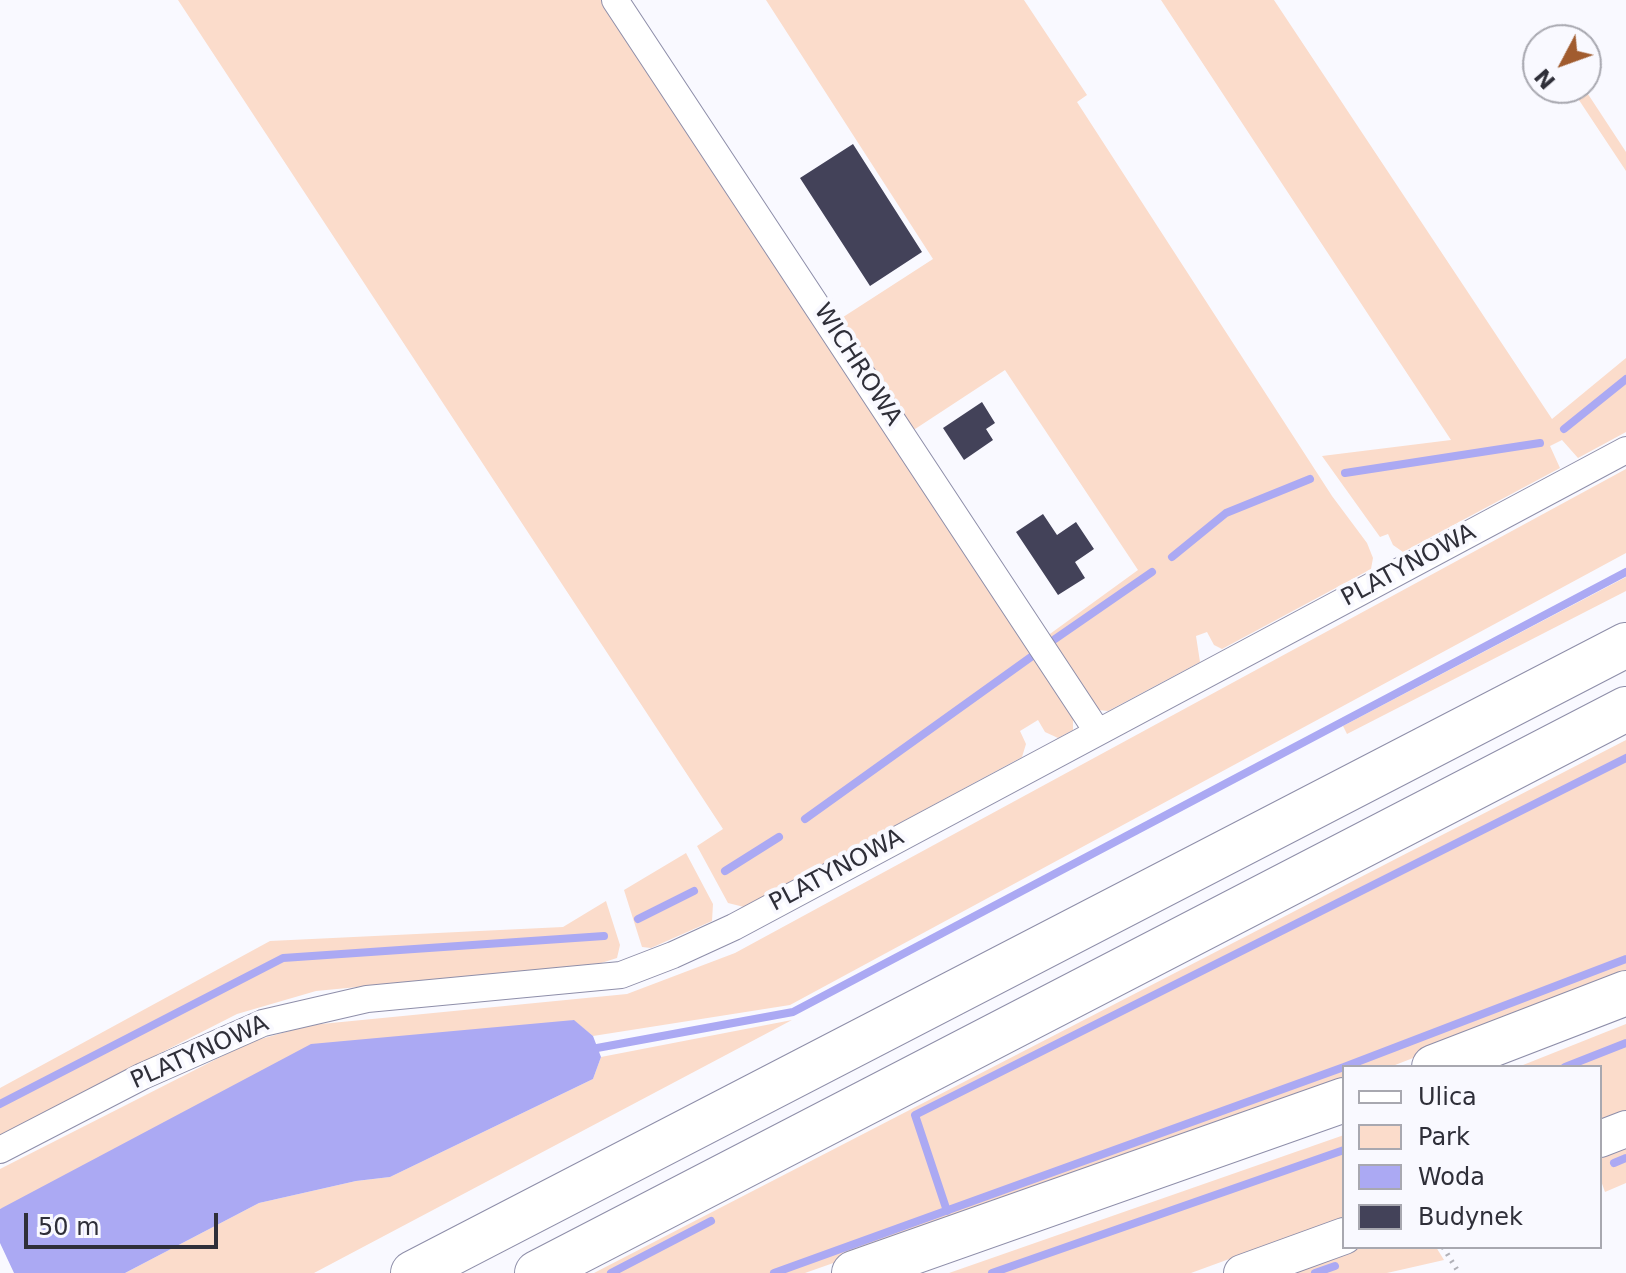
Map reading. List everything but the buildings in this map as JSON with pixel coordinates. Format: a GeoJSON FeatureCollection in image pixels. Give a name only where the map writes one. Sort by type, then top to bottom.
{"type":"FeatureCollection","features":[{"type":"Feature","properties":{"kind":"highway"},"geometry":{"type":"LineString","coordinates":[[413,1273],[1626,645]]}},
{"type":"Feature","properties":{"kind":"highway"},"geometry":{"type":"LineString","coordinates":[[537,1273],[1626,709]]}},
{"type":"Feature","properties":{"kind":"highway"},"geometry":{"type":"LineString","coordinates":[[1439,1065],[1626,993]]}},
{"type":"Feature","properties":{"kind":"highway"},"geometry":{"type":"LineString","coordinates":[[854,1273],[1342,1101]]}},
{"type":"Feature","properties":{"kind":"street","name":"WICHROWA"},"geometry":{"type":"LineString","coordinates":[[615,0],[1097,731]]}},
{"type":"Feature","properties":{"kind":"street","name":"PLATYNOWA"},"geometry":{"type":"LineString","coordinates":[[0,1150],[155,1070],[263,1023],[367,999],[621,975],[673,955],[734,927],[1626,450]]}},
{"type":"Feature","properties":{"kind":"street"},"geometry":{"type":"LineString","coordinates":[[1602,1138],[1626,1129]]}},
{"type":"Feature","properties":{"kind":"street"},"geometry":{"type":"LineString","coordinates":[[1242,1273],[1342,1237]]}},
{"type":"Feature","properties":{"kind":"path"},"geometry":{"type":"LineString","coordinates":[[1444,1249],[1459,1273]]}},
{"type":"Feature","properties":{"kind":"green space"},"geometry":{"type":"Polygon","coordinates":[[[178,0],[607,0],[1073,716],[1073,730],[1058,738],[1045,732],[1038,720],[1020,731],[1026,744],[1022,757],[744,907],[728,903],[697,846],[723,829],[178,0]]]}},
{"type":"Feature","properties":{"kind":"green space"},"geometry":{"type":"Polygon","coordinates":[[[766,0],[1024,0],[1087,95],[1077,102],[1332,496],[1367,543],[1373,558],[1371,569],[1222,649],[1214,645],[1207,632],[1196,636],[1200,662],[1108,711],[1098,710],[1043,639],[1138,570],[1005,370],[909,433],[837,321],[933,259],[766,0]]]}},
{"type":"Feature","properties":{"kind":"green space"},"geometry":{"type":"Polygon","coordinates":[[[1161,0],[1274,0],[1552,419],[1626,358],[1626,432],[1578,458],[1562,440],[1550,446],[1560,468],[1403,552],[1393,545],[1388,534],[1380,537],[1322,456],[1451,440],[1161,0]]]}},
{"type":"Feature","properties":{"kind":"green space"},"geometry":{"type":"Polygon","coordinates":[[[1582,104],[1594,104],[1626,152],[1626,171],[1582,104]]]}},
{"type":"Feature","properties":{"kind":"green space"},"geometry":{"type":"Polygon","coordinates":[[[1626,469],[1626,553],[790,1005],[593,1036],[573,1020],[0,1209],[0,1169],[250,1042],[311,1025],[627,994],[735,953],[1626,469]]]}},
{"type":"Feature","properties":{"kind":"green space"},"geometry":{"type":"Polygon","coordinates":[[[1626,577],[1626,591],[1347,734],[1343,726],[1626,577]]]}},
{"type":"Feature","properties":{"kind":"green space"},"geometry":{"type":"Polygon","coordinates":[[[1626,740],[1626,975],[1395,1065],[1342,1065],[1342,1084],[805,1273],[594,1273],[1626,740]]]}},
{"type":"Feature","properties":{"kind":"green space"},"geometry":{"type":"Polygon","coordinates":[[[686,853],[713,904],[712,921],[651,948],[642,947],[624,890],[686,853]]]}},
{"type":"Feature","properties":{"kind":"green space"},"geometry":{"type":"Polygon","coordinates":[[[606,901],[620,945],[617,958],[598,964],[316,991],[237,1014],[0,1135],[0,1088],[270,941],[563,927],[606,901]]]}},
{"type":"Feature","properties":{"kind":"green space"},"geometry":{"type":"Polygon","coordinates":[[[792,1020],[314,1273],[125,1273],[259,1203],[356,1181],[390,1177],[593,1079],[601,1057],[792,1020]]]}},
{"type":"Feature","properties":{"kind":"green space"},"geometry":{"type":"Polygon","coordinates":[[[1626,1024],[1626,1112],[1602,1122],[1602,1065],[1523,1065],[1626,1024]]]}},
{"type":"Feature","properties":{"kind":"green space"},"geometry":{"type":"Polygon","coordinates":[[[1342,1136],[1342,1218],[1191,1273],[949,1273],[1342,1136]]]}},
{"type":"Feature","properties":{"kind":"green space"},"geometry":{"type":"Polygon","coordinates":[[[1626,1146],[1626,1183],[1605,1192],[1602,1158],[1626,1146]]]}},
{"type":"Feature","properties":{"kind":"green space"},"geometry":{"type":"Polygon","coordinates":[[[1352,1249],[1437,1249],[1444,1260],[1387,1273],[1282,1273],[1352,1249]]]}},
{"type":"Feature","properties":{"kind":"water"},"geometry":{"type":"Polygon","coordinates":[[[574,1020],[593,1036],[601,1057],[593,1079],[390,1177],[356,1181],[259,1203],[125,1273],[14,1273],[0,1243],[0,1209],[311,1044],[574,1020]]]}},
{"type":"Feature","properties":{"kind":"waterway"},"geometry":{"type":"LineString","coordinates":[[1564,429],[1626,379]]}},
{"type":"Feature","properties":{"kind":"waterway"},"geometry":{"type":"LineString","coordinates":[[1345,473],[1540,443]]}},
{"type":"Feature","properties":{"kind":"waterway"},"geometry":{"type":"LineString","coordinates":[[1172,557],[1226,513],[1310,479]]}},
{"type":"Feature","properties":{"kind":"waterway"},"geometry":{"type":"LineString","coordinates":[[1055,639],[1152,572]]}},
{"type":"Feature","properties":{"kind":"waterway"},"geometry":{"type":"LineString","coordinates":[[597,1048],[793,1012],[1626,572]]}},
{"type":"Feature","properties":{"kind":"waterway"},"geometry":{"type":"LineString","coordinates":[[805,819],[1031,657]]}},
{"type":"Feature","properties":{"kind":"waterway"},"geometry":{"type":"LineString","coordinates":[[947,1211],[915,1115],[1626,758]]}},
{"type":"Feature","properties":{"kind":"waterway"},"geometry":{"type":"LineString","coordinates":[[725,871],[779,837]]}},
{"type":"Feature","properties":{"kind":"waterway"},"geometry":{"type":"LineString","coordinates":[[638,919],[694,891]]}},
{"type":"Feature","properties":{"kind":"waterway"},"geometry":{"type":"LineString","coordinates":[[0,1104],[283,958],[604,936]]}},
{"type":"Feature","properties":{"kind":"waterway"},"geometry":{"type":"LineString","coordinates":[[1349,1065],[1626,959]]}},
{"type":"Feature","properties":{"kind":"waterway"},"geometry":{"type":"LineString","coordinates":[[1570,1065],[1626,1043]]}},
{"type":"Feature","properties":{"kind":"waterway"},"geometry":{"type":"LineString","coordinates":[[774,1273],[1342,1068]]}},
{"type":"Feature","properties":{"kind":"waterway"},"geometry":{"type":"LineString","coordinates":[[992,1273],[1342,1151]]}},
{"type":"Feature","properties":{"kind":"waterway"},"geometry":{"type":"LineString","coordinates":[[1614,1163],[1626,1158]]}},
{"type":"Feature","properties":{"kind":"waterway"},"geometry":{"type":"LineString","coordinates":[[611,1273],[711,1221]]}},
{"type":"Feature","properties":{"kind":"waterway"},"geometry":{"type":"LineString","coordinates":[[1315,1273],[1335,1266]]}}]}
